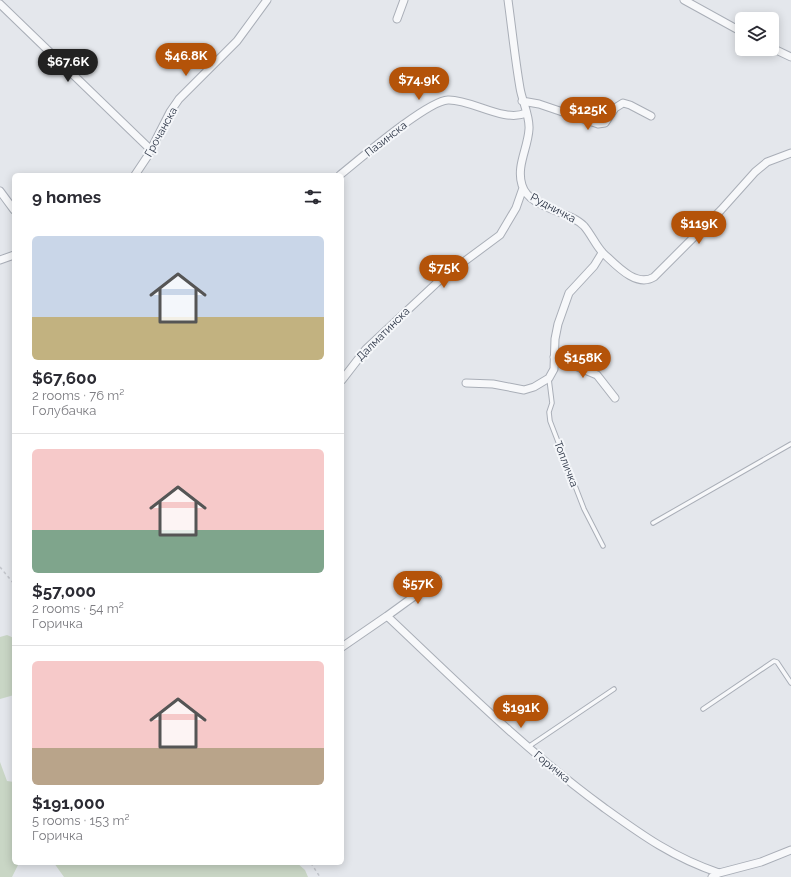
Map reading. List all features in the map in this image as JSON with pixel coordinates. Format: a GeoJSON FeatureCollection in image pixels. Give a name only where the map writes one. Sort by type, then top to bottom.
{"type":"FeatureCollection","features":[{"type":"Feature","properties":{"kind":"street","name":"Грочанска"},"geometry":{"type":"LineString","coordinates":[[136,173],[170,112],[179,99],[237,41],[267,0]]}},
{"type":"Feature","properties":{"kind":"street"},"geometry":{"type":"LineString","coordinates":[[397,19],[404,0]]}},
{"type":"Feature","properties":{"kind":"street","name":"Рудничка"},"geometry":{"type":"LineString","coordinates":[[508,0],[522,101],[529,128],[520,166],[522,188],[534,200],[583,224],[602,253],[635,280],[643,281],[650,279],[721,210],[755,172],[767,162],[791,153]]}},
{"type":"Feature","properties":{"kind":"street"},"geometry":{"type":"LineString","coordinates":[[684,0],[735,28]]}},
{"type":"Feature","properties":{"kind":"street"},"geometry":{"type":"LineString","coordinates":[[0,4],[150,149]]}},
{"type":"Feature","properties":{"kind":"street"},"geometry":{"type":"LineString","coordinates":[[779,52],[791,58]]}},
{"type":"Feature","properties":{"kind":"street","name":"Пазинска"},"geometry":{"type":"LineString","coordinates":[[343,173],[425,109],[438,102],[454,100],[507,114],[522,115],[526,113]]}},
{"type":"Feature","properties":{"kind":"street"},"geometry":{"type":"LineString","coordinates":[[522,101],[539,104],[598,124],[605,123],[615,108],[623,103],[651,116]]}},
{"type":"Feature","properties":{"kind":"street","name":"Далматинска"},"geometry":{"type":"LineString","coordinates":[[344,377],[366,349],[442,278],[500,235],[516,208],[522,188]]}},
{"type":"Feature","properties":{"kind":"street"},"geometry":{"type":"LineString","coordinates":[[0,191],[12,207]]}},
{"type":"Feature","properties":{"kind":"street","name":"Топличка"},"geometry":{"type":"LineString","coordinates":[[548,378],[554,369],[555,339],[558,324],[569,293],[594,266],[602,253]]}},
{"type":"Feature","properties":{"kind":"street"},"geometry":{"type":"LineString","coordinates":[[0,260],[12,256]]}},
{"type":"Feature","properties":{"kind":"street"},"geometry":{"type":"LineString","coordinates":[[554,357],[597,375],[615,398]]}},
{"type":"Feature","properties":{"kind":"street"},"geometry":{"type":"LineString","coordinates":[[466,383],[493,384],[524,390],[548,378]]}},
{"type":"Feature","properties":{"kind":"street"},"geometry":{"type":"LineString","coordinates":[[344,646],[438,579]]}},
{"type":"Feature","properties":{"kind":"street","name":"Горичка"},"geometry":{"type":"LineString","coordinates":[[387,616],[527,747],[586,794],[661,848],[691,863],[718,873]]}},
{"type":"Feature","properties":{"kind":"street"},"geometry":{"type":"LineString","coordinates":[[712,877],[718,873],[761,862],[791,850]]}},
{"type":"Feature","properties":{"kind":"lane","name":"Топличка"},"geometry":{"type":"LineString","coordinates":[[548,378],[552,403],[549,412],[550,421],[584,509],[603,546]]}},
{"type":"Feature","properties":{"kind":"lane"},"geometry":{"type":"LineString","coordinates":[[653,523],[791,444]]}},
{"type":"Feature","properties":{"kind":"lane"},"geometry":{"type":"LineString","coordinates":[[703,709],[774,661],[777,662],[791,684]]}},
{"type":"Feature","properties":{"kind":"lane"},"geometry":{"type":"LineString","coordinates":[[527,747],[614,689]]}},
{"type":"Feature","properties":{"kind":"path"},"geometry":{"type":"LineString","coordinates":[[0,567],[12,582]]}},
{"type":"Feature","properties":{"kind":"path"},"geometry":{"type":"LineString","coordinates":[[312,865],[320,877]]}},
{"type":"Feature","properties":{"kind":"green space"},"geometry":{"type":"Polygon","coordinates":[[[7,635],[12,637],[12,696],[0,699],[0,637],[7,635]]]}},
{"type":"Feature","properties":{"kind":"green space"},"geometry":{"type":"Polygon","coordinates":[[[0,762],[7,781],[12,782],[12,865],[18,865],[12,877],[0,877],[0,762]]]}},
{"type":"Feature","properties":{"kind":"green space"},"geometry":{"type":"Polygon","coordinates":[[[55,865],[299,865],[305,870],[308,877],[64,877],[55,865]]]}}]}
